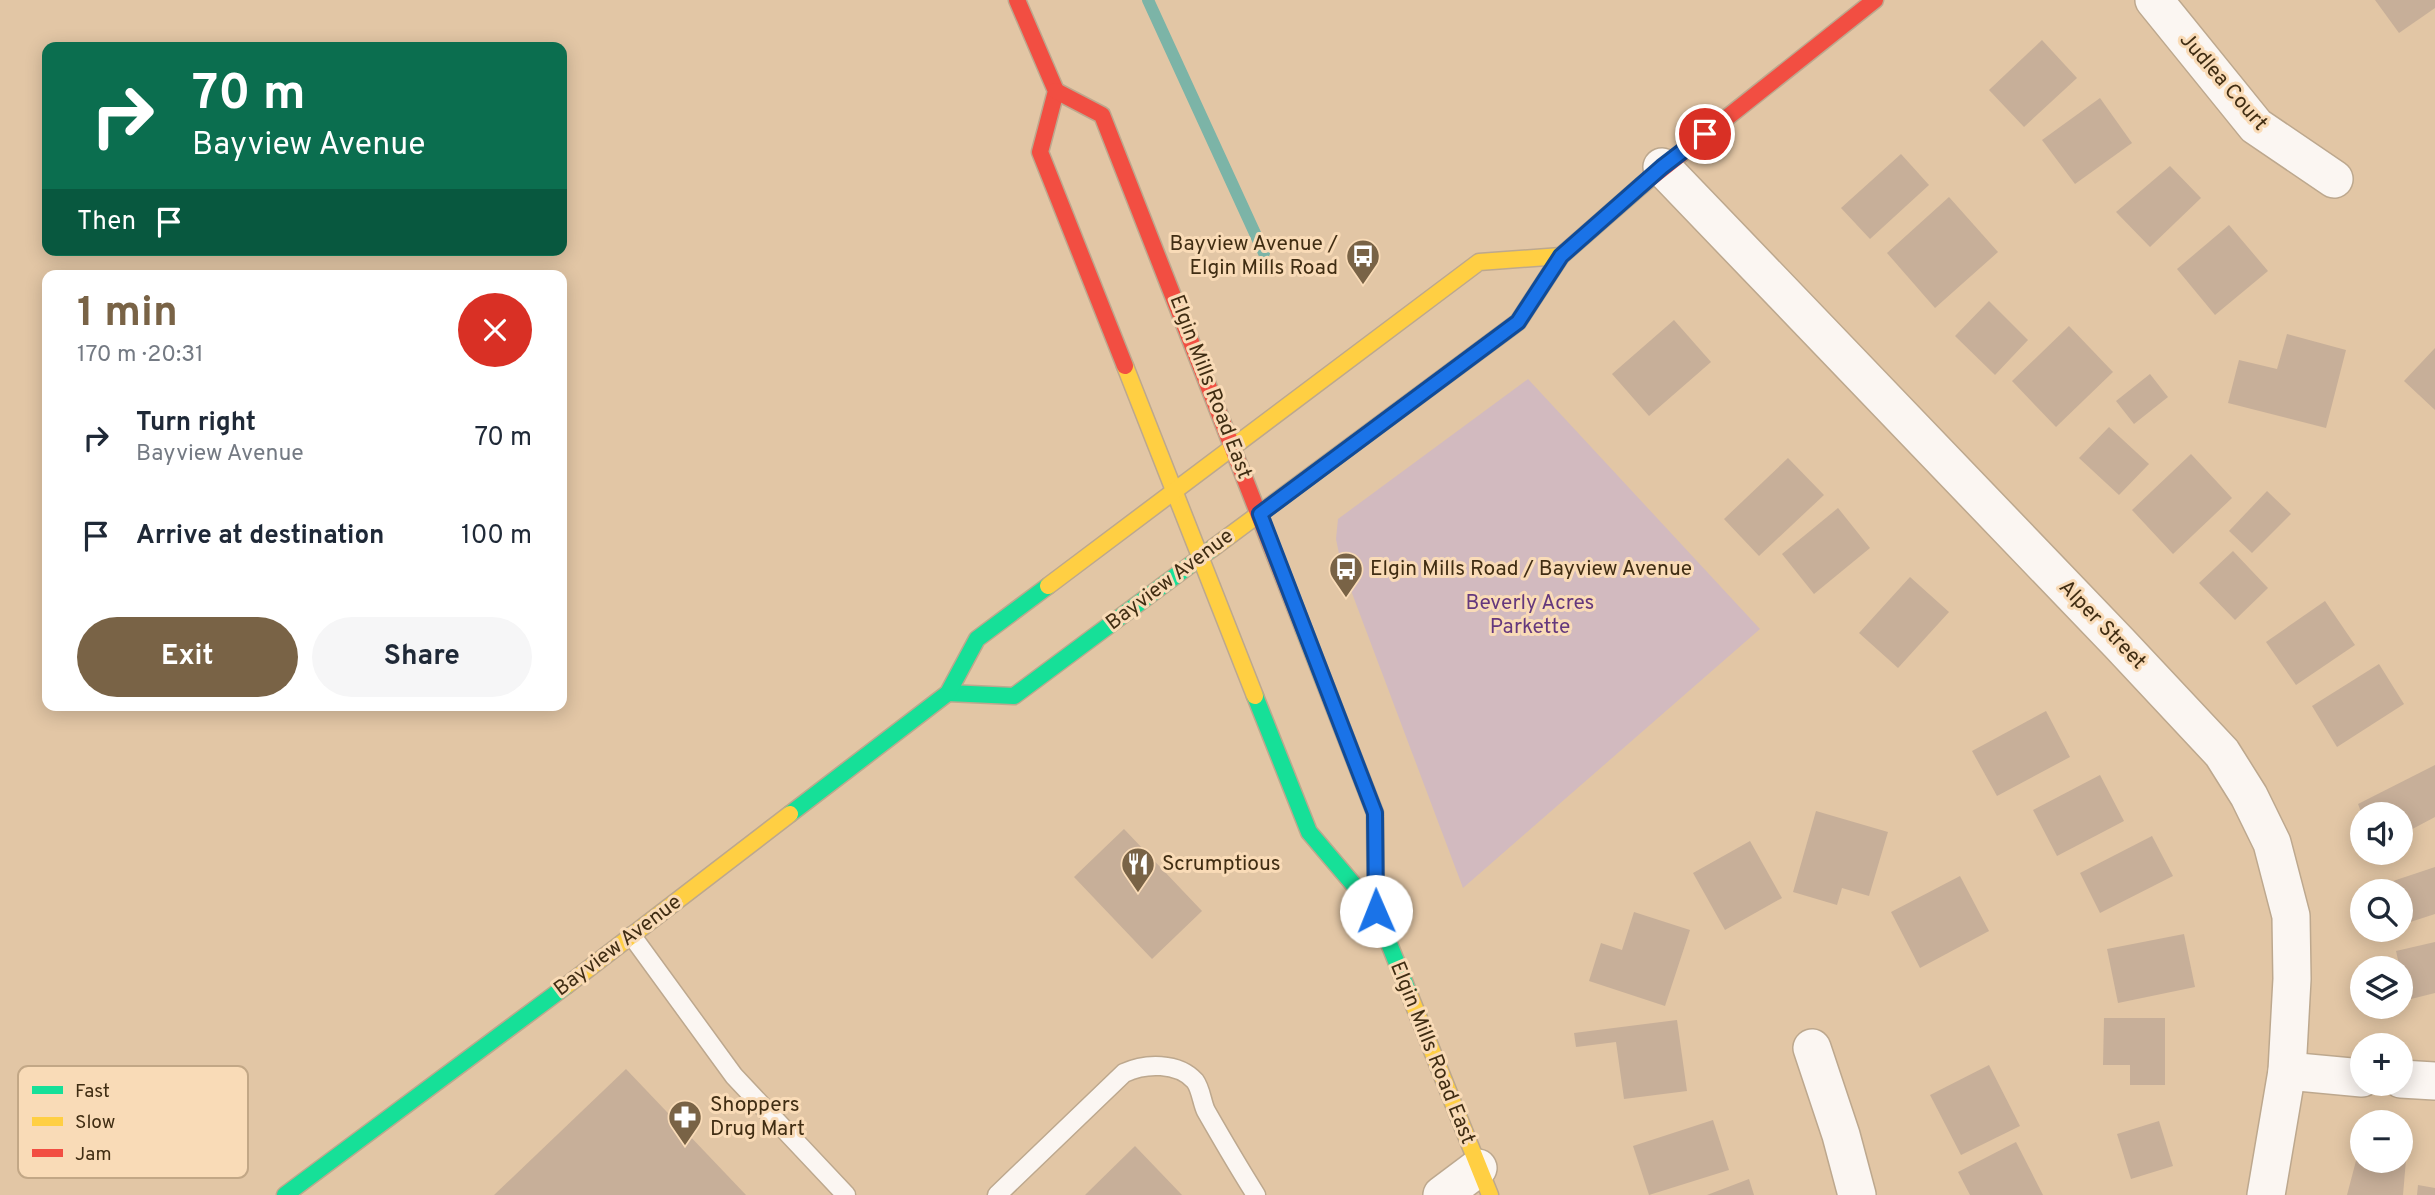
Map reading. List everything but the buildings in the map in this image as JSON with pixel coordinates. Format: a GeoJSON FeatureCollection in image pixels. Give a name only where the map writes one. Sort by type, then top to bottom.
{"type":"FeatureCollection","features":[{"type":"Feature","properties":{"kind":"main road"},"geometry":{"type":"LineString","coordinates":[[1017,0],[1056,91]]}},
{"type":"Feature","properties":{"kind":"main road","name":"Bayview Avenue"},"geometry":{"type":"LineString","coordinates":[[948,693],[1014,696],[1518,322],[1561,256],[1662,167],[1875,0]]}},
{"type":"Feature","properties":{"kind":"main road","name":"Elgin Mills Road East"},"geometry":{"type":"LineString","coordinates":[[1376,911],[1375,813],[1234,447],[1102,115],[1056,91],[1040,152],[1309,832],[1376,911],[1484,1182]]}},
{"type":"Feature","properties":{"kind":"main road","name":"Bayview Avenue"},"geometry":{"type":"LineString","coordinates":[[285,1195],[632,936],[948,693],[977,639],[1479,262],[1561,256]]}},
{"type":"Feature","properties":{"kind":"street","name":"Judlea Court"},"geometry":{"type":"LineString","coordinates":[[2154,0],[2256,126],[2334,179]]}},
{"type":"Feature","properties":{"kind":"street","name":"Alper Street"},"geometry":{"type":"LineString","coordinates":[[1662,167],[2119,643],[2222,754],[2249,796],[2272,843],[2291,916],[2292,979],[2287,1071],[2266,1195]]}},
{"type":"Feature","properties":{"kind":"street"},"geometry":{"type":"LineString","coordinates":[[1812,1048],[1841,1135],[1857,1195]]}},
{"type":"Feature","properties":{"kind":"street"},"geometry":{"type":"LineString","coordinates":[[2287,1071],[2350,1077]]}},
{"type":"Feature","properties":{"kind":"street"},"geometry":{"type":"LineString","coordinates":[[2413,1080],[2435,1081]]}},
{"type":"Feature","properties":{"kind":"street"},"geometry":{"type":"LineString","coordinates":[[1442,1195],[1484,1182]]}},
{"type":"Feature","properties":{"kind":"lane"},"geometry":{"type":"LineString","coordinates":[[632,936],[734,1076],[846,1195]]}},
{"type":"Feature","properties":{"kind":"lane"},"geometry":{"type":"LineString","coordinates":[[998,1195],[1124,1073],[1143,1066],[1159,1066],[1184,1074],[1196,1082],[1205,1109],[1256,1195]]}},
{"type":"Feature","properties":{"kind":"green space","name":"Beverly Acres Parkette"},"geometry":{"type":"Polygon","coordinates":[[[1528,379],[1760,629],[1463,888],[1341,564],[1336,539],[1338,519],[1528,379]]]}},
{"type":"Feature","properties":{"kind":"waterway"},"geometry":{"type":"LineString","coordinates":[[1148,0],[1264,253]]}},
{"type":"Feature","properties":{"kind":"traffic: fast"},"geometry":{"type":"LineString","coordinates":[[948,693],[1014,696],[1213,548]]}},
{"type":"Feature","properties":{"kind":"traffic: fast"},"geometry":{"type":"LineString","coordinates":[[790,814],[948,693],[977,639],[1048,586]]}},
{"type":"Feature","properties":{"kind":"traffic: fast"},"geometry":{"type":"LineString","coordinates":[[1304,630],[1375,813],[1376,911]]}},
{"type":"Feature","properties":{"kind":"traffic: fast"},"geometry":{"type":"LineString","coordinates":[[1255,696],[1309,832],[1376,911],[1410,996]]}},
{"type":"Feature","properties":{"kind":"traffic: fast"},"geometry":{"type":"LineString","coordinates":[[285,1195],[566,986]]}},
{"type":"Feature","properties":{"kind":"traffic: slow"},"geometry":{"type":"LineString","coordinates":[[1213,548],[1518,322],[1561,256],[1642,185]]}},
{"type":"Feature","properties":{"kind":"traffic: slow"},"geometry":{"type":"LineString","coordinates":[[1048,586],[1479,262],[1561,256]]}},
{"type":"Feature","properties":{"kind":"traffic: slow"},"geometry":{"type":"LineString","coordinates":[[1125,366],[1255,696]]}},
{"type":"Feature","properties":{"kind":"traffic: slow"},"geometry":{"type":"LineString","coordinates":[[566,986],[790,814]]}},
{"type":"Feature","properties":{"kind":"traffic: slow"},"geometry":{"type":"LineString","coordinates":[[1410,996],[1490,1195]]}},
{"type":"Feature","properties":{"kind":"traffic: jam"},"geometry":{"type":"LineString","coordinates":[[1017,0],[1056,91],[1040,152],[1125,366]]}},
{"type":"Feature","properties":{"kind":"traffic: jam"},"geometry":{"type":"LineString","coordinates":[[1642,185],[1875,0]]}},
{"type":"Feature","properties":{"kind":"traffic: jam"},"geometry":{"type":"LineString","coordinates":[[1056,91],[1102,115],[1304,630]]}},
{"type":"Feature","properties":{"kind":"place","name":"Bayview Avenue / Elgin Mills Road"},"geometry":{"type":"Point","coordinates":[1363,286]}},
{"type":"Feature","properties":{"kind":"place","name":"Elgin Mills Road / Bayview Avenue"},"geometry":{"type":"Point","coordinates":[1346,599]}},
{"type":"Feature","properties":{"kind":"place","name":"Scrumptious"},"geometry":{"type":"Point","coordinates":[1138,894]}},
{"type":"Feature","properties":{"kind":"place","name":"Shoppers Drug Mart"},"geometry":{"type":"Point","coordinates":[685,1147]}},
{"type":"Feature","properties":{"kind":"route"},"geometry":{"type":"LineString","coordinates":[[1376,911],[1375,813],[1260,514],[1518,322],[1561,256],[1662,167],[1705,134]]}}]}
